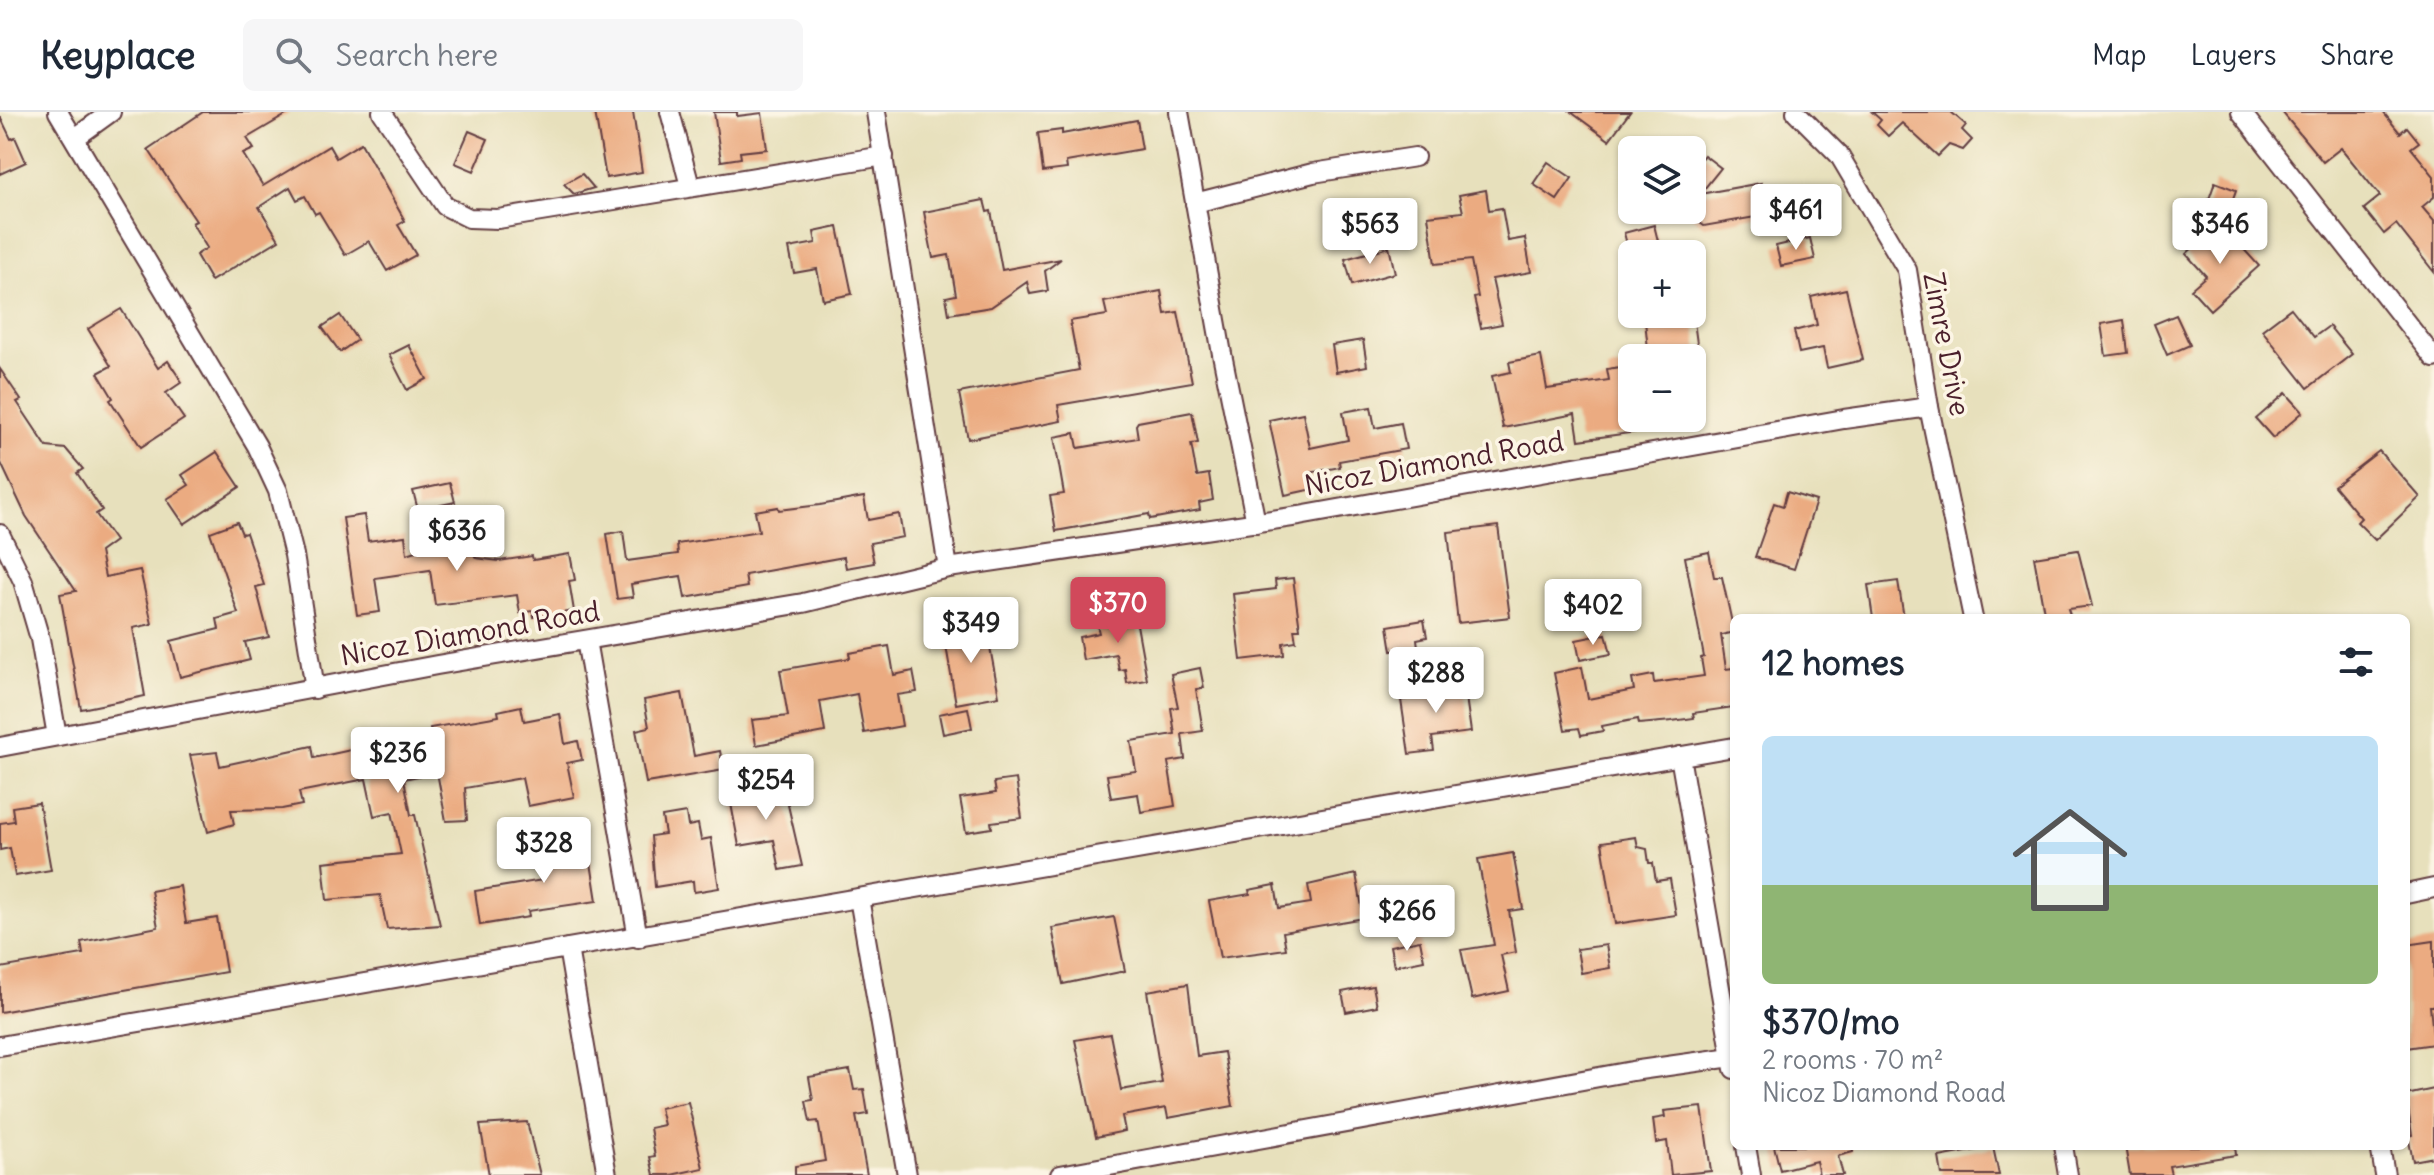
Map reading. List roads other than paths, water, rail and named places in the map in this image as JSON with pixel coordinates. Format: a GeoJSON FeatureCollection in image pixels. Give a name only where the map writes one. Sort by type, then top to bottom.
{"type":"FeatureCollection","features":[{"type":"Feature","properties":{"kind":"street"},"geometry":{"type":"LineString","coordinates":[[58,112],[257,446],[278,491],[294,555],[315,689]]}},
{"type":"Feature","properties":{"kind":"street"},"geometry":{"type":"LineString","coordinates":[[75,138],[111,112]]}},
{"type":"Feature","properties":{"kind":"street"},"geometry":{"type":"LineString","coordinates":[[382,112],[445,206],[469,218],[498,219],[884,156]]}},
{"type":"Feature","properties":{"kind":"street"},"geometry":{"type":"LineString","coordinates":[[670,112],[690,186]]}},
{"type":"Feature","properties":{"kind":"street"},"geometry":{"type":"LineString","coordinates":[[876,112],[948,568]]}},
{"type":"Feature","properties":{"kind":"street"},"geometry":{"type":"LineString","coordinates":[[1179,112],[1256,523]]}},
{"type":"Feature","properties":{"kind":"street","name":"Zimre Drive"},"geometry":{"type":"LineString","coordinates":[[1796,112],[1839,155],[1907,270],[1929,407],[1972,614]]}},
{"type":"Feature","properties":{"kind":"street"},"geometry":{"type":"LineString","coordinates":[[2241,112],[2434,358]]}},
{"type":"Feature","properties":{"kind":"street"},"geometry":{"type":"LineString","coordinates":[[1195,203],[1313,173],[1415,157]]}},
{"type":"Feature","properties":{"kind":"street","name":"Nicoz Diamond Road"},"geometry":{"type":"LineString","coordinates":[[0,747],[437,665],[803,603],[948,568],[1256,523],[1844,419],[1929,407]]}},
{"type":"Feature","properties":{"kind":"street"},"geometry":{"type":"LineString","coordinates":[[0,534],[23,581],[40,639],[57,736]]}},
{"type":"Feature","properties":{"kind":"street"},"geometry":{"type":"LineString","coordinates":[[586,640],[638,938]]}},
{"type":"Feature","properties":{"kind":"street"},"geometry":{"type":"LineString","coordinates":[[0,1046],[1730,748]]}},
{"type":"Feature","properties":{"kind":"street"},"geometry":{"type":"LineString","coordinates":[[1680,756],[1730,1046]]}},
{"type":"Feature","properties":{"kind":"street"},"geometry":{"type":"LineString","coordinates":[[2410,893],[2434,888]]}},
{"type":"Feature","properties":{"kind":"street"},"geometry":{"type":"LineString","coordinates":[[859,898],[907,1175]]}},
{"type":"Feature","properties":{"kind":"street"},"geometry":{"type":"LineString","coordinates":[[568,948],[607,1175]]}},
{"type":"Feature","properties":{"kind":"street"},"geometry":{"type":"LineString","coordinates":[[1060,1175],[1632,1071],[1730,1063]]}},
{"type":"Feature","properties":{"kind":"street"},"geometry":{"type":"LineString","coordinates":[[1747,1150],[1751,1175]]}},
{"type":"Feature","properties":{"kind":"street"},"geometry":{"type":"LineString","coordinates":[[2064,1150],[2068,1175]]}},
{"type":"Feature","properties":{"kind":"street"},"geometry":{"type":"LineString","coordinates":[[2381,1150],[2385,1175]]}}]}
